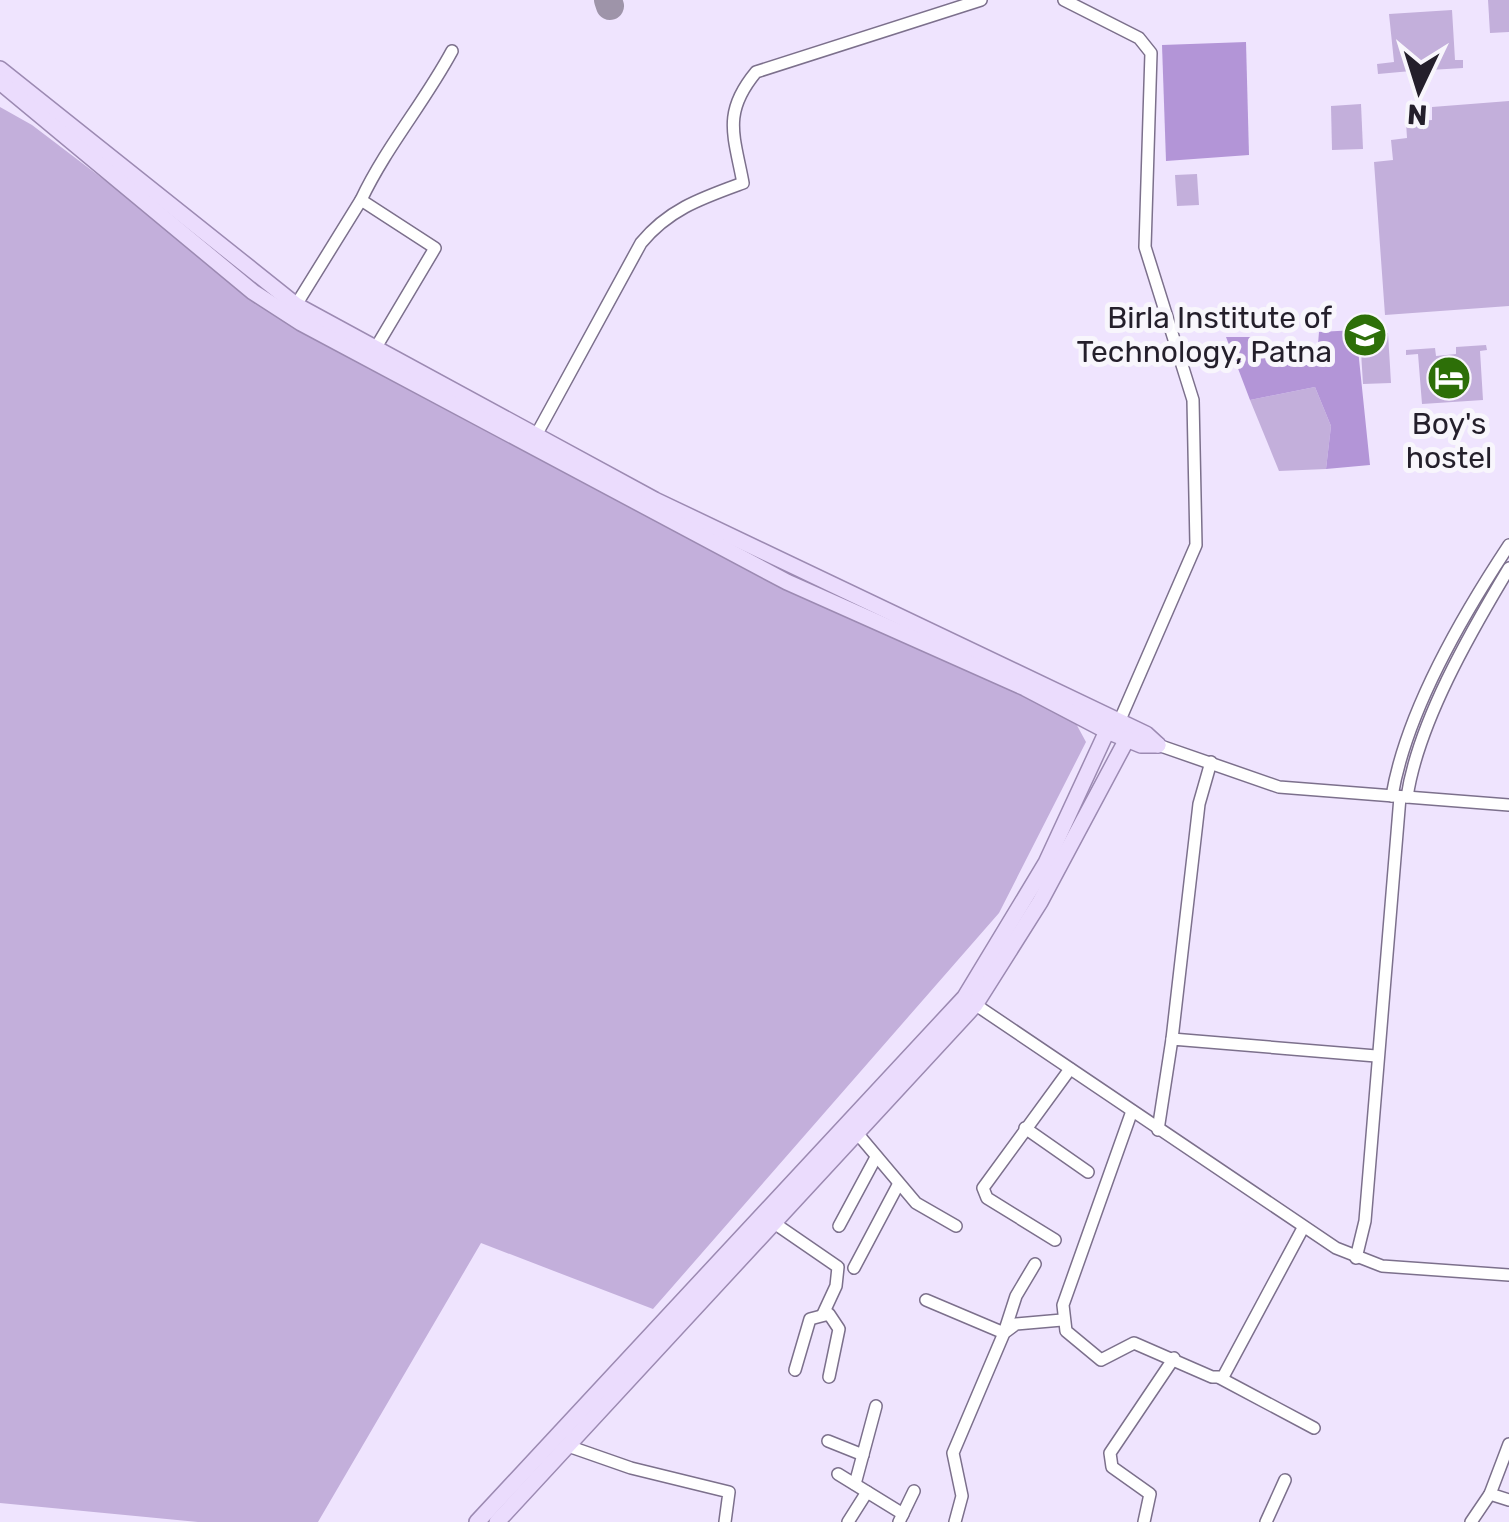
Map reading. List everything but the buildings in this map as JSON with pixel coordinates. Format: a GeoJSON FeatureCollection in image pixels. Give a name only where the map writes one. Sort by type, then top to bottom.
{"type":"FeatureCollection","features":[{"type":"Feature","properties":{"kind":"main road"},"geometry":{"type":"LineString","coordinates":[[0,68],[296,305],[533,441]]}},
{"type":"Feature","properties":{"kind":"main road"},"geometry":{"type":"LineString","coordinates":[[0,82],[268,302],[653,506],[1143,740],[1040,902],[970,1001],[857,1133],[477,1522]]}},
{"type":"Feature","properties":{"kind":"main road"},"geometry":{"type":"LineString","coordinates":[[498,1522],[970,1001],[1046,863],[1113,726]]}},
{"type":"Feature","properties":{"kind":"street"},"geometry":{"type":"LineString","coordinates":[[533,441],[650,232],[660,220],[687,204],[743,184],[731,113],[756,72],[981,0]]}},
{"type":"Feature","properties":{"kind":"street"},"geometry":{"type":"LineString","coordinates":[[1064,0],[1139,38],[1150,53],[1145,247],[1193,400],[1196,545],[1113,726]]}},
{"type":"Feature","properties":{"kind":"street"},"geometry":{"type":"LineString","coordinates":[[296,305],[383,156],[423,106],[452,51]]}},
{"type":"Feature","properties":{"kind":"street"},"geometry":{"type":"LineString","coordinates":[[360,200],[435,248],[375,349]]}},
{"type":"Feature","properties":{"kind":"street"},"geometry":{"type":"LineString","coordinates":[[1356,1258],[1366,1220],[1376,1056],[1400,797],[1399,755],[1474,598],[1509,545]]}},
{"type":"Feature","properties":{"kind":"street"},"geometry":{"type":"LineString","coordinates":[[1400,797],[1413,760],[1509,568]]}},
{"type":"Feature","properties":{"kind":"street"},"geometry":{"type":"LineString","coordinates":[[1143,740],[1278,787],[1509,805]]}},
{"type":"Feature","properties":{"kind":"street"},"geometry":{"type":"LineString","coordinates":[[1158,1130],[1200,804],[1211,762]]}},
{"type":"Feature","properties":{"kind":"street"},"geometry":{"type":"LineString","coordinates":[[970,1001],[1303,1228],[1356,1258],[1382,1266],[1509,1275]]}},
{"type":"Feature","properties":{"kind":"street"},"geometry":{"type":"LineString","coordinates":[[1172,1039],[1376,1056]]}},
{"type":"Feature","properties":{"kind":"street"},"geometry":{"type":"LineString","coordinates":[[1054,1240],[983,1192],[1070,1069]]}},
{"type":"Feature","properties":{"kind":"street"},"geometry":{"type":"LineString","coordinates":[[1132,1112],[1080,1248],[1062,1320],[1072,1340],[1101,1360],[1129,1343],[1174,1358],[1314,1428]]}},
{"type":"Feature","properties":{"kind":"street"},"geometry":{"type":"LineString","coordinates":[[1025,1128],[1088,1172]]}},
{"type":"Feature","properties":{"kind":"street"},"geometry":{"type":"LineString","coordinates":[[857,1133],[874,1159],[916,1203],[956,1226]]}},
{"type":"Feature","properties":{"kind":"street"},"geometry":{"type":"LineString","coordinates":[[839,1226],[874,1159]]}},
{"type":"Feature","properties":{"kind":"street"},"geometry":{"type":"LineString","coordinates":[[854,1268],[898,1184]]}},
{"type":"Feature","properties":{"kind":"street"},"geometry":{"type":"LineString","coordinates":[[767,1224],[838,1268],[836,1286],[823,1314],[810,1319],[795,1370]]}},
{"type":"Feature","properties":{"kind":"street"},"geometry":{"type":"LineString","coordinates":[[1220,1378],[1303,1228]]}},
{"type":"Feature","properties":{"kind":"street"},"geometry":{"type":"LineString","coordinates":[[955,1522],[962,1496],[953,1453],[1016,1296],[1035,1264]]}},
{"type":"Feature","properties":{"kind":"street"},"geometry":{"type":"LineString","coordinates":[[926,1300],[1004,1332]]}},
{"type":"Feature","properties":{"kind":"street"},"geometry":{"type":"LineString","coordinates":[[823,1314],[838,1321],[839,1329],[829,1377]]}},
{"type":"Feature","properties":{"kind":"street"},"geometry":{"type":"LineString","coordinates":[[1004,1332],[1016,1324],[1062,1320]]}},
{"type":"Feature","properties":{"kind":"street"},"geometry":{"type":"LineString","coordinates":[[1144,1522],[1150,1494],[1112,1466],[1110,1453],[1174,1358]]}},
{"type":"Feature","properties":{"kind":"street"},"geometry":{"type":"LineString","coordinates":[[855,1484],[876,1406]]}},
{"type":"Feature","properties":{"kind":"street"},"geometry":{"type":"LineString","coordinates":[[828,1441],[863,1455]]}},
{"type":"Feature","properties":{"kind":"street"},"geometry":{"type":"LineString","coordinates":[[1471,1522],[1490,1494],[1509,1444]]}},
{"type":"Feature","properties":{"kind":"street"},"geometry":{"type":"LineString","coordinates":[[568,1446],[631,1468],[729,1492],[725,1522]]}},
{"type":"Feature","properties":{"kind":"street"},"geometry":{"type":"LineString","coordinates":[[838,1474],[901,1518],[914,1491]]}},
{"type":"Feature","properties":{"kind":"street"},"geometry":{"type":"LineString","coordinates":[[1266,1522],[1285,1480]]}},
{"type":"Feature","properties":{"kind":"street"},"geometry":{"type":"LineString","coordinates":[[848,1522],[867,1492]]}},
{"type":"Feature","properties":{"kind":"street"},"geometry":{"type":"LineString","coordinates":[[1490,1494],[1509,1500]]}},
{"type":"Feature","properties":{"kind":"shaded area"},"geometry":{"type":"Polygon","coordinates":[[[1488,0],[1509,0],[1509,32],[1490,33],[1488,0]]]}},
{"type":"Feature","properties":{"kind":"shaded area"},"geometry":{"type":"Polygon","coordinates":[[[1452,10],[1455,60],[1463,60],[1463,68],[1430,70],[1429,62],[1411,63],[1411,71],[1378,74],[1377,64],[1394,62],[1389,14],[1452,10]]]}},
{"type":"Feature","properties":{"kind":"shaded area"},"geometry":{"type":"Polygon","coordinates":[[[1246,42],[1249,155],[1166,161],[1162,45],[1246,42]]]}},
{"type":"Feature","properties":{"kind":"shaded area"},"geometry":{"type":"Polygon","coordinates":[[[1509,101],[1509,306],[1385,315],[1374,162],[1393,160],[1391,140],[1407,138],[1406,122],[1432,120],[1432,107],[1509,101]]]}},
{"type":"Feature","properties":{"kind":"shaded area"},"geometry":{"type":"Polygon","coordinates":[[[1361,104],[1363,149],[1332,150],[1331,106],[1361,104]]]}},
{"type":"Feature","properties":{"kind":"shaded area"},"geometry":{"type":"Polygon","coordinates":[[[0,107],[32,125],[315,340],[1073,718],[1086,742],[999,913],[653,1309],[481,1243],[318,1522],[198,1522],[0,1503],[0,107]]]}},
{"type":"Feature","properties":{"kind":"shaded area"},"geometry":{"type":"Polygon","coordinates":[[[1197,174],[1199,205],[1177,206],[1175,175],[1197,174]]]}},
{"type":"Feature","properties":{"kind":"shaded area"},"geometry":{"type":"Polygon","coordinates":[[[1356,330],[1370,465],[1326,469],[1331,426],[1315,387],[1250,400],[1226,337],[1255,337],[1260,349],[1318,344],[1319,332],[1356,330]]]}},
{"type":"Feature","properties":{"kind":"shaded area"},"geometry":{"type":"Polygon","coordinates":[[[1388,333],[1391,383],[1363,384],[1360,335],[1388,333]]]}},
{"type":"Feature","properties":{"kind":"shaded area"},"geometry":{"type":"Polygon","coordinates":[[[1486,345],[1487,350],[1480,351],[1483,400],[1422,404],[1418,354],[1406,355],[1406,350],[1435,348],[1436,356],[1456,354],[1456,347],[1486,345]]]}},
{"type":"Feature","properties":{"kind":"shaded area"},"geometry":{"type":"Polygon","coordinates":[[[1315,387],[1331,426],[1326,469],[1279,471],[1250,400],[1315,387]]]}},
{"type":"Feature","properties":{"kind":"taxiway"},"geometry":{"type":"LineString","coordinates":[[608,0],[610,6]]}},
{"type":"Feature","properties":{"kind":"place","name":"Birla Institute of Technology, Patna"},"geometry":{"type":"Point","coordinates":[1365,335]}},
{"type":"Feature","properties":{"kind":"place","name":"Boy's hostel"},"geometry":{"type":"Point","coordinates":[1449,378]}}]}
